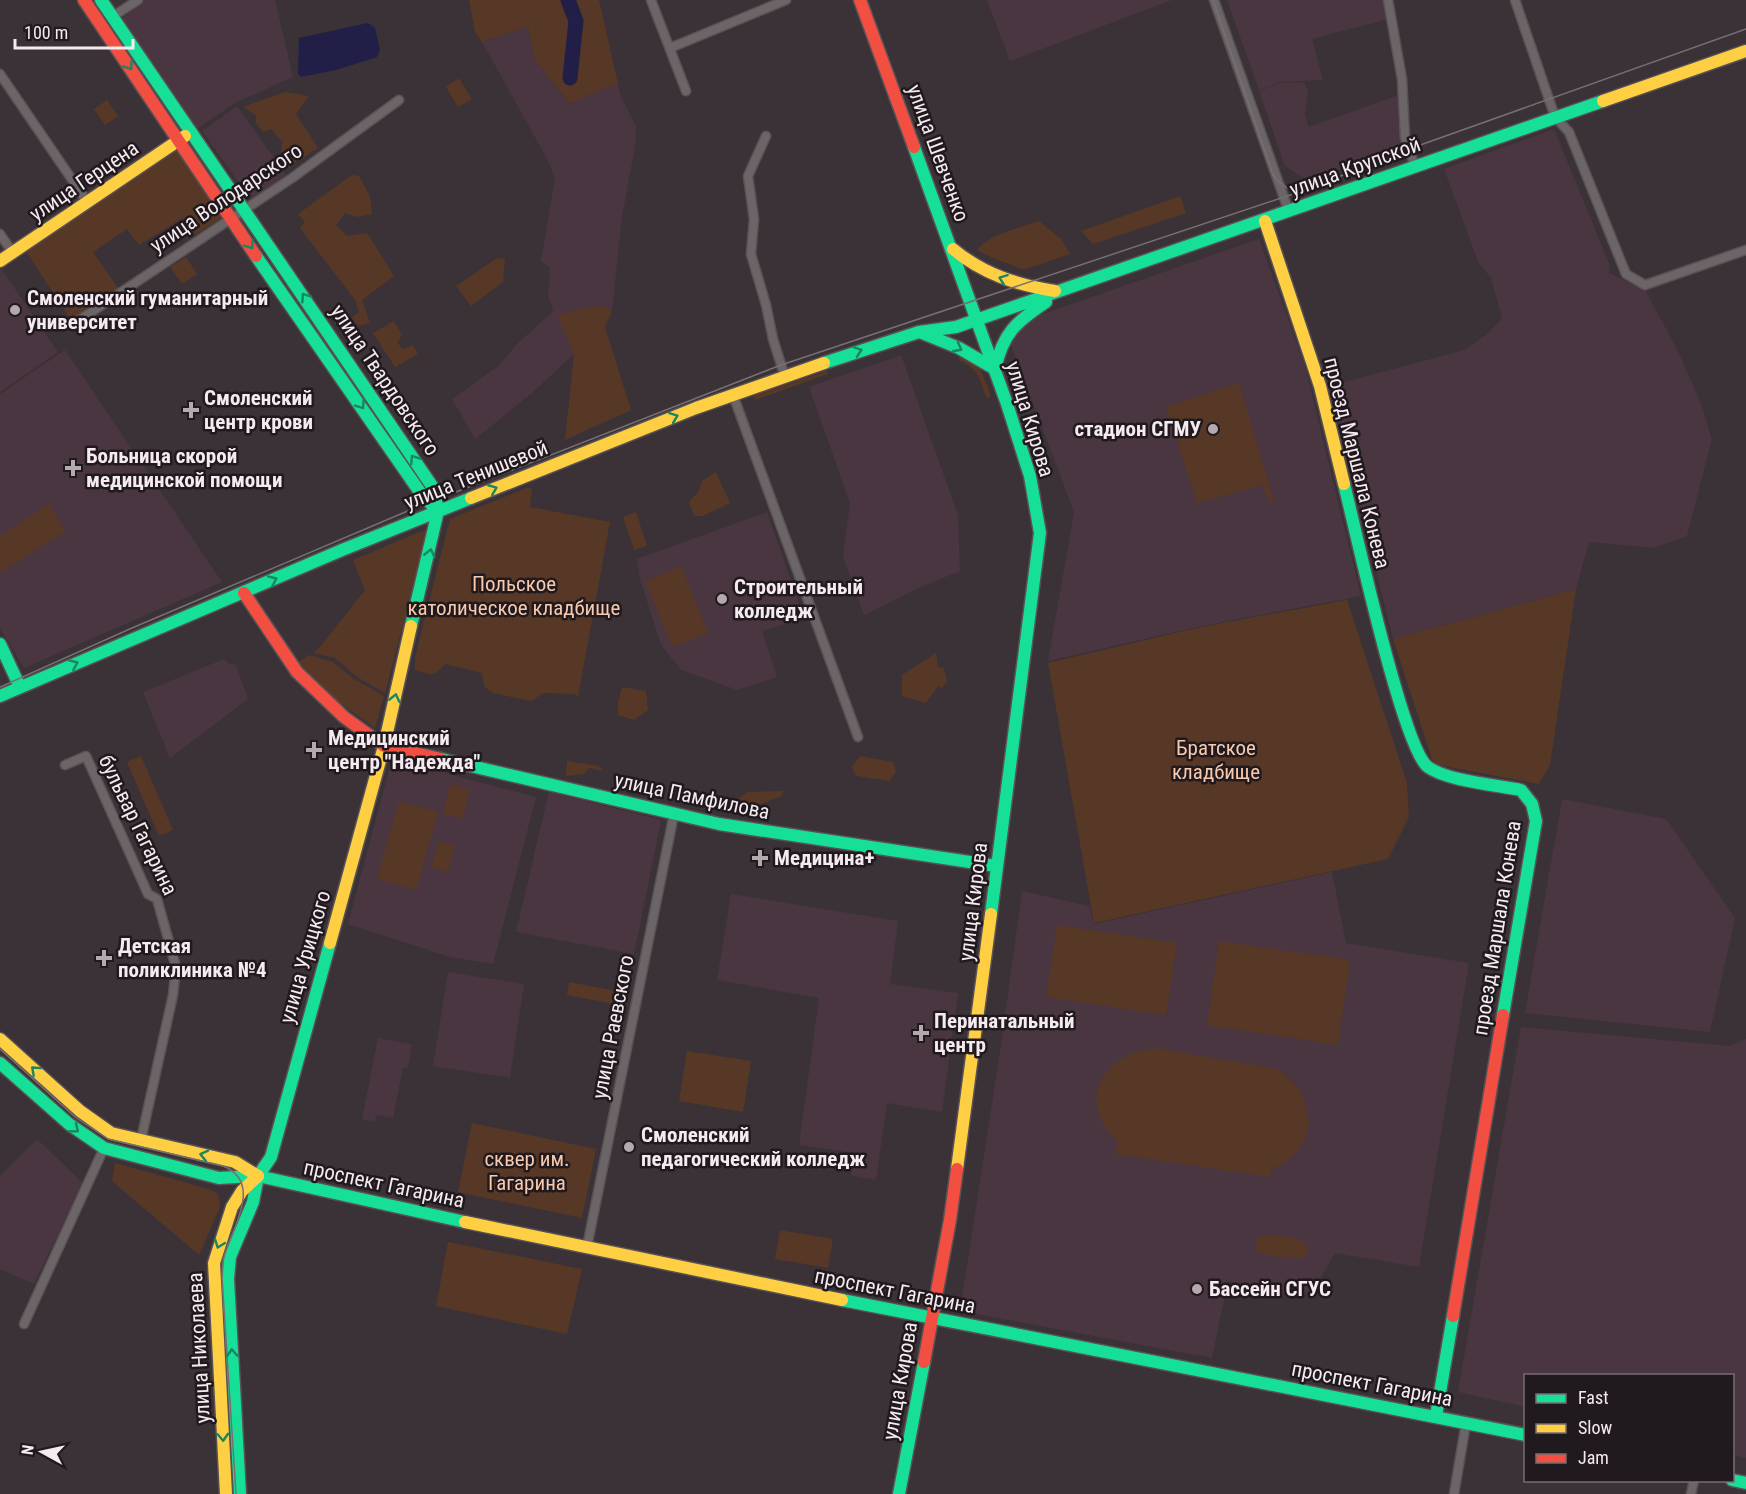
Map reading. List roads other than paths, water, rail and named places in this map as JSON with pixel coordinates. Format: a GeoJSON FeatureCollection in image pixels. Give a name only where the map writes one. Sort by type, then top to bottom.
{"type":"FeatureCollection","features":[{"type":"Feature","properties":{"kind":"main road","name":"улица Твардовского"},"geometry":{"type":"LineString","coordinates":[[84,0],[230,218],[422,495],[438,511]]}},
{"type":"Feature","properties":{"kind":"main road","name":"улица Твардовского"},"geometry":{"type":"LineString","coordinates":[[100,0],[245,209],[434,489],[438,511]]}},
{"type":"Feature","properties":{"kind":"main road","name":"улица Шевченко"},"geometry":{"type":"LineString","coordinates":[[860,0],[976,315]]}},
{"type":"Feature","properties":{"kind":"main road","name":"улица Крупской"},"geometry":{"type":"LineString","coordinates":[[976,315],[1060,292],[1746,51]]}},
{"type":"Feature","properties":{"kind":"main road","name":"улица Герцена"},"geometry":{"type":"LineString","coordinates":[[0,261],[191,132]]}},
{"type":"Feature","properties":{"kind":"main road","name":"проезд Маршала Конева"},"geometry":{"type":"LineString","coordinates":[[1265,221],[1320,386],[1389,668],[1417,752],[1426,766],[1440,774],[1521,790],[1529,798],[1535,814],[1536,821],[1436,1416]]}},
{"type":"Feature","properties":{"kind":"main road"},"geometry":{"type":"LineString","coordinates":[[951,246],[986,273],[1027,287],[1060,292]]}},
{"type":"Feature","properties":{"kind":"main road"},"geometry":{"type":"LineString","coordinates":[[920,332],[949,343],[995,369],[999,349],[1006,334],[1016,322],[1060,292]]}},
{"type":"Feature","properties":{"kind":"main road","name":"улица Тенишевой"},"geometry":{"type":"LineString","coordinates":[[0,696],[342,550],[696,408],[920,332],[956,327],[976,315]]}},
{"type":"Feature","properties":{"kind":"main road","name":"улица Кирова"},"geometry":{"type":"LineString","coordinates":[[899,1494],[950,1220],[1040,532],[1030,476],[976,315]]}},
{"type":"Feature","properties":{"kind":"main road"},"geometry":{"type":"LineString","coordinates":[[318,343],[331,336]]}},
{"type":"Feature","properties":{"kind":"main road","name":"улица Урицкого"},"geometry":{"type":"LineString","coordinates":[[258,1176],[271,1157],[384,746],[438,511]]}},
{"type":"Feature","properties":{"kind":"main road"},"geometry":{"type":"LineString","coordinates":[[244,593],[297,672],[344,717],[384,746]]}},
{"type":"Feature","properties":{"kind":"main road"},"geometry":{"type":"LineString","coordinates":[[0,644],[20,687]]}},
{"type":"Feature","properties":{"kind":"main road","name":"улица Памфилова"},"geometry":{"type":"LineString","coordinates":[[384,746],[719,824],[996,866]]}},
{"type":"Feature","properties":{"kind":"main road","name":"проспект Гагарина"},"geometry":{"type":"LineString","coordinates":[[0,1039],[92,1121],[111,1133],[235,1162],[258,1176]]}},
{"type":"Feature","properties":{"kind":"main road","name":"проспект Гагарина"},"geometry":{"type":"LineString","coordinates":[[0,1063],[69,1124],[104,1148],[219,1178],[258,1176],[932,1319],[1524,1435]]}},
{"type":"Feature","properties":{"kind":"main road","name":"улица Николаева"},"geometry":{"type":"LineString","coordinates":[[226,1494],[213,1276],[216,1254],[232,1206],[242,1191],[258,1176]]}},
{"type":"Feature","properties":{"kind":"main road","name":"улица Николаева"},"geometry":{"type":"LineString","coordinates":[[240,1494],[228,1279],[230,1257],[253,1202],[258,1176]]}},
{"type":"Feature","properties":{"kind":"main road"},"geometry":{"type":"LineString","coordinates":[[219,1178],[227,1185],[232,1206]]}},
{"type":"Feature","properties":{"kind":"street"},"geometry":{"type":"LineString","coordinates":[[112,17],[138,0]]}},
{"type":"Feature","properties":{"kind":"street"},"geometry":{"type":"LineString","coordinates":[[651,0],[686,91]]}},
{"type":"Feature","properties":{"kind":"street"},"geometry":{"type":"LineString","coordinates":[[669,48],[786,0]]}},
{"type":"Feature","properties":{"kind":"street"},"geometry":{"type":"LineString","coordinates":[[1214,0],[1288,212]]}},
{"type":"Feature","properties":{"kind":"street"},"geometry":{"type":"LineString","coordinates":[[1388,0],[1402,79],[1406,138],[1415,166]]}},
{"type":"Feature","properties":{"kind":"street"},"geometry":{"type":"LineString","coordinates":[[1515,0],[1555,117],[1569,132],[1626,274],[1645,285],[1746,250]]}},
{"type":"Feature","properties":{"kind":"street"},"geometry":{"type":"LineString","coordinates":[[0,74],[88,203]]}},
{"type":"Feature","properties":{"kind":"street","name":"улица Володарского"},"geometry":{"type":"LineString","coordinates":[[72,325],[245,209],[399,100]]}},
{"type":"Feature","properties":{"kind":"street"},"geometry":{"type":"LineString","coordinates":[[766,136],[748,176],[754,219],[751,254],[785,377]]}},
{"type":"Feature","properties":{"kind":"street"},"geometry":{"type":"LineString","coordinates":[[0,234],[13,253]]}},
{"type":"Feature","properties":{"kind":"street"},"geometry":{"type":"LineString","coordinates":[[733,395],[858,737]]}},
{"type":"Feature","properties":{"kind":"street","name":"бульвар Гагарина"},"geometry":{"type":"LineString","coordinates":[[65,765],[86,756],[148,894],[157,899],[176,968],[141,1140]]}},
{"type":"Feature","properties":{"kind":"street","name":"улица Раевского"},"geometry":{"type":"LineString","coordinates":[[587,1247],[674,814]]}},
{"type":"Feature","properties":{"kind":"street"},"geometry":{"type":"LineString","coordinates":[[24,1324],[104,1148]]}},
{"type":"Feature","properties":{"kind":"street"},"geometry":{"type":"LineString","coordinates":[[1454,1494],[1466,1423]]}},
{"type":"Feature","properties":{"kind":"waterway"},"geometry":{"type":"LineString","coordinates":[[568,0],[576,21],[570,78]]}},
{"type":"Feature","properties":{"kind":"tram line"},"geometry":{"type":"LineString","coordinates":[[1213,0],[1273,175],[1285,186],[1301,192]]}},
{"type":"Feature","properties":{"kind":"tram line"},"geometry":{"type":"LineString","coordinates":[[0,687],[132,628],[410,510],[781,365],[1308,189],[1409,149],[1746,29]]}},
{"type":"Feature","properties":{"kind":"tram line"},"geometry":{"type":"LineString","coordinates":[[0,1049],[75,1117],[108,1139],[223,1166],[235,1173],[241,1183],[242,1206],[224,1257],[222,1277],[236,1494]]}},
{"type":"Feature","properties":{"kind":"place","name":"Смоленский гуманитарный университет"},"geometry":{"type":"Point","coordinates":[15,310]}},
{"type":"Feature","properties":{"kind":"place","name":"Смоленский центр крови"},"geometry":{"type":"Point","coordinates":[191,410]}},
{"type":"Feature","properties":{"kind":"place","name":"стадион СГМУ"},"geometry":{"type":"Point","coordinates":[1213,429]}},
{"type":"Feature","properties":{"kind":"place","name":"Больница скорой медицинской помощи"},"geometry":{"type":"Point","coordinates":[73,468]}},
{"type":"Feature","properties":{"kind":"place","name":"Строительный колледж"},"geometry":{"type":"Point","coordinates":[722,599]}},
{"type":"Feature","properties":{"kind":"place","name":"Медицинский центр \"Надежда\""},"geometry":{"type":"Point","coordinates":[314,750]}},
{"type":"Feature","properties":{"kind":"place","name":"Медицина+"},"geometry":{"type":"Point","coordinates":[760,858]}},
{"type":"Feature","properties":{"kind":"place","name":"Детская поликлиника №4"},"geometry":{"type":"Point","coordinates":[104,958]}},
{"type":"Feature","properties":{"kind":"place","name":"Перинатальный центр"},"geometry":{"type":"Point","coordinates":[921,1033]}},
{"type":"Feature","properties":{"kind":"place","name":"Смоленский педагогический колледж"},"geometry":{"type":"Point","coordinates":[629,1147]}},
{"type":"Feature","properties":{"kind":"place","name":"Бассейн СГУС"},"geometry":{"type":"Point","coordinates":[1197,1289]}},
{"type":"Feature","properties":{"kind":"park label","name":"Польское католическое кладбище"},"geometry":{"type":"Point","coordinates":[514,596]}},
{"type":"Feature","properties":{"kind":"park label","name":"Братское кладбище"},"geometry":{"type":"Point","coordinates":[1216,760]}},
{"type":"Feature","properties":{"kind":"park label","name":"сквер им. Гагарина"},"geometry":{"type":"Point","coordinates":[527,1171]}}]}
